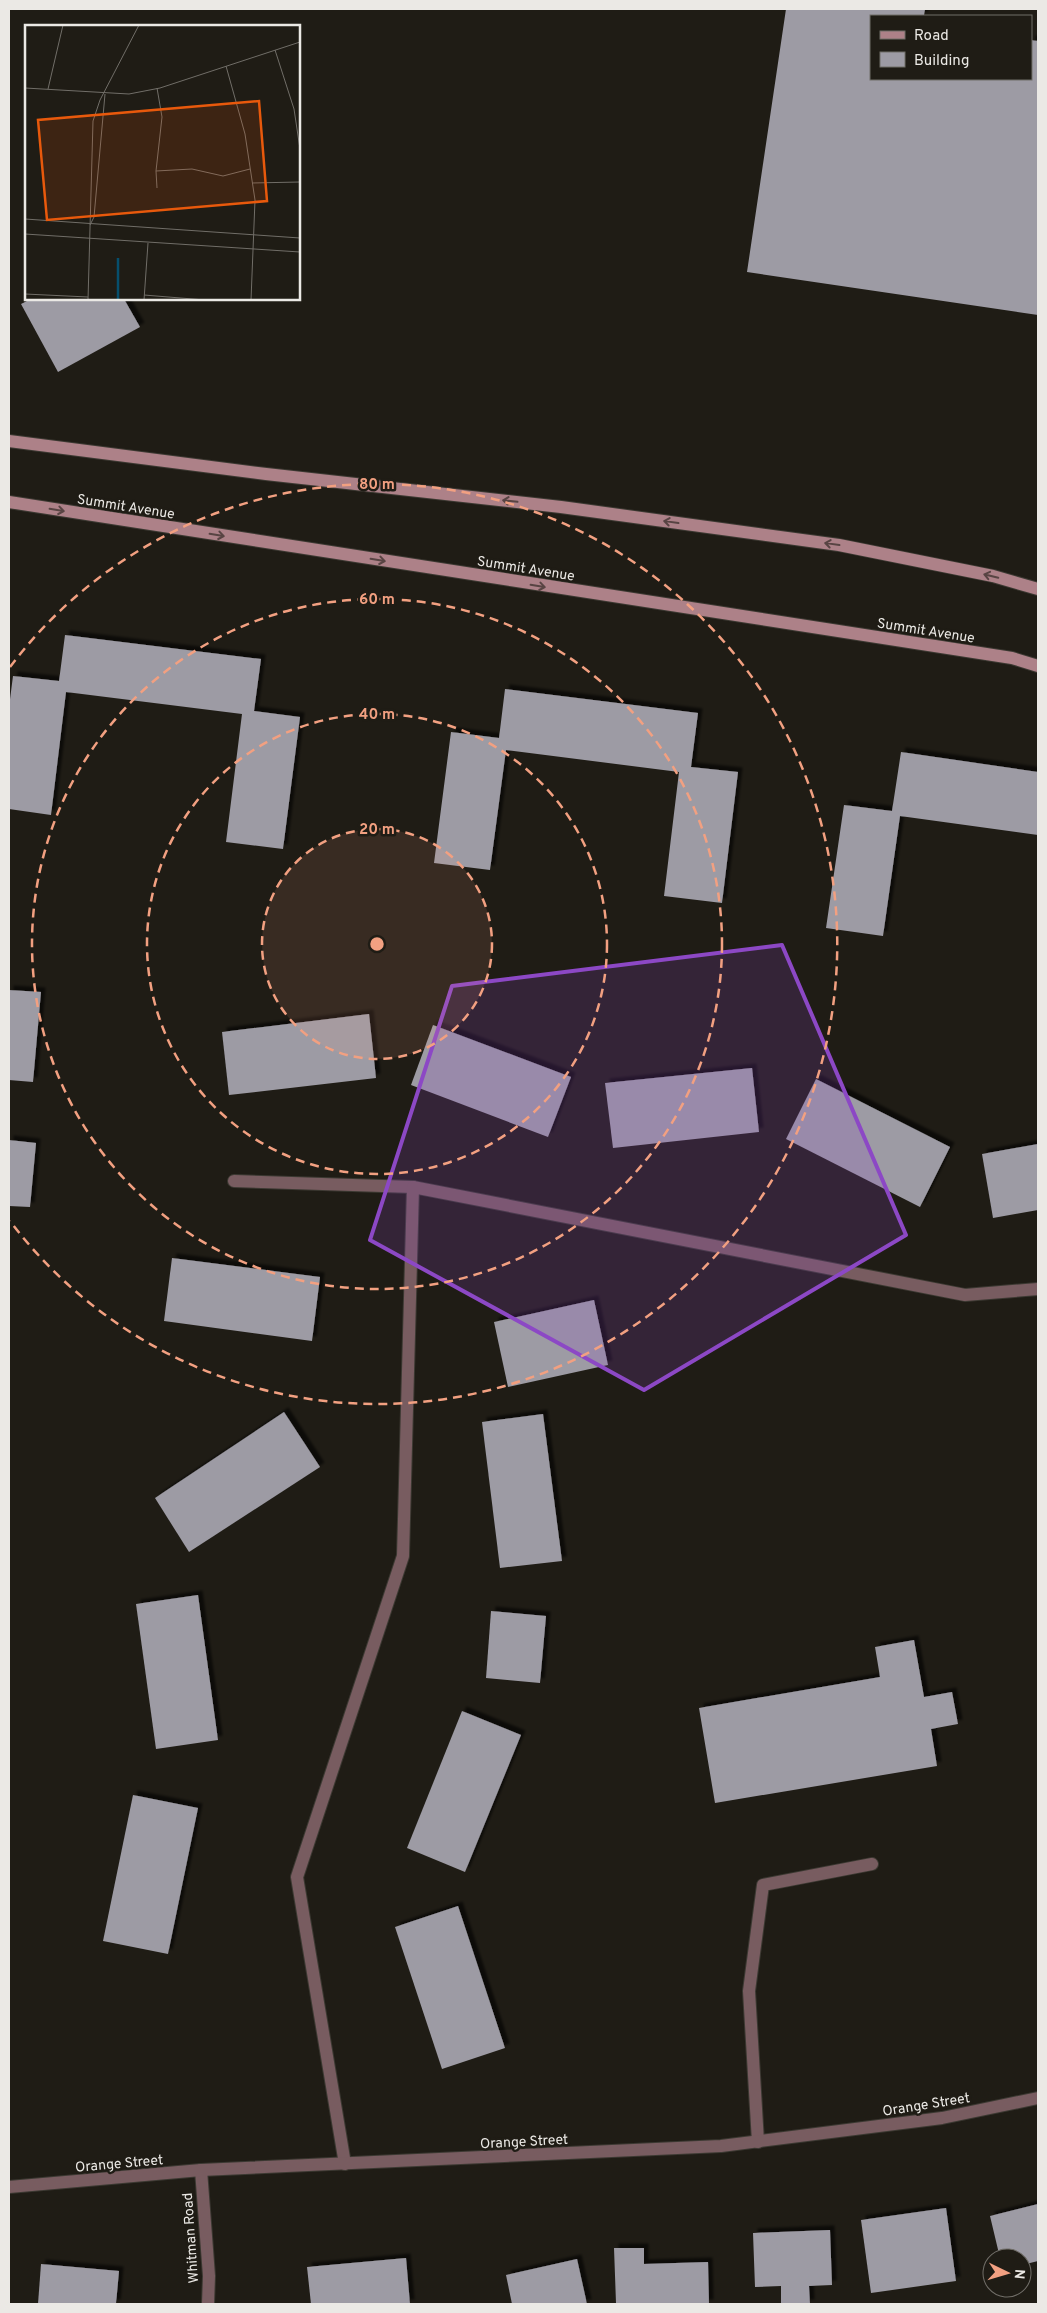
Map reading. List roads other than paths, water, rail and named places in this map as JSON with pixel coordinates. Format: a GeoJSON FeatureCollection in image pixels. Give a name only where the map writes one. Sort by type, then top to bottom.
{"type":"FeatureCollection","features":[{"type":"Feature","properties":{"kind":"main road"},"geometry":{"type":"LineString","coordinates":[[9,441],[266,474],[560,507],[839,545],[993,576],[1038,589]]}},
{"type":"Feature","properties":{"kind":"main road","name":"Summit Avenue"},"geometry":{"type":"LineString","coordinates":[[9,502],[1012,658],[1038,666]]}},
{"type":"Feature","properties":{"kind":"street"},"geometry":{"type":"LineString","coordinates":[[234,1181],[413,1187],[964,1295],[1038,1289]]}},
{"type":"Feature","properties":{"kind":"street"},"geometry":{"type":"LineString","coordinates":[[344,2164],[297,1877],[403,1556],[413,1187]]}},
{"type":"Feature","properties":{"kind":"street"},"geometry":{"type":"LineString","coordinates":[[758,2142],[749,1990],[762,1885],[872,1864]]}},
{"type":"Feature","properties":{"kind":"street","name":"Orange Street"},"geometry":{"type":"LineString","coordinates":[[9,2186],[201,2170],[721,2146],[942,2118],[1038,2098]]}},
{"type":"Feature","properties":{"kind":"street","name":"Whitman Road"},"geometry":{"type":"LineString","coordinates":[[201,2170],[209,2276],[208,2304]]}}]}
